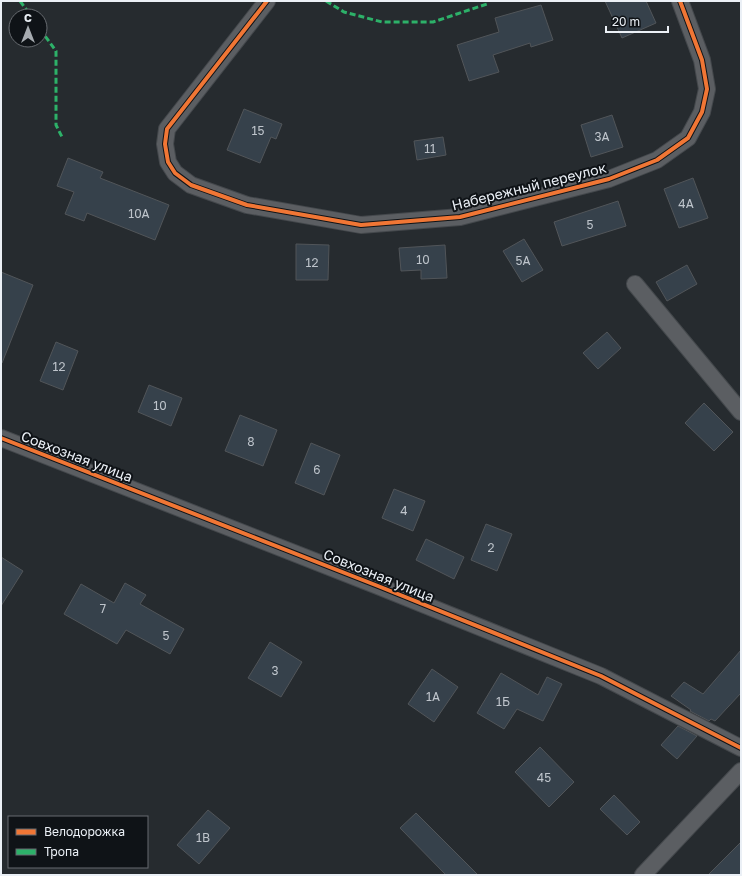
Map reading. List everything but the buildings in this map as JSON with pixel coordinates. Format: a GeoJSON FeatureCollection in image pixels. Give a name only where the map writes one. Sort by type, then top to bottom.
{"type":"FeatureCollection","features":[{"type":"Feature","properties":{"kind":"street","name":"Набережный переулок"},"geometry":{"type":"LineString","coordinates":[[267,1],[168,129],[164,144],[168,162],[175,173],[191,185],[247,205],[361,225],[460,217],[609,179],[657,160],[688,138],[702,112],[707,89],[702,60],[680,1]]}},
{"type":"Feature","properties":{"kind":"street"},"geometry":{"type":"LineString","coordinates":[[635,284],[741,412]]}},
{"type":"Feature","properties":{"kind":"street","name":"Совхозная улица"},"geometry":{"type":"LineString","coordinates":[[1,438],[378,586],[601,676],[741,748]]}},
{"type":"Feature","properties":{"kind":"street"},"geometry":{"type":"LineString","coordinates":[[643,875],[741,771]]}},
{"type":"Feature","properties":{"kind":"marked path"},"geometry":{"type":"LineString","coordinates":[[20,1],[25,8]]}},
{"type":"Feature","properties":{"kind":"marked path"},"geometry":{"type":"LineString","coordinates":[[326,1],[344,12],[382,22],[433,22],[487,4]]}},
{"type":"Feature","properties":{"kind":"marked path"},"geometry":{"type":"LineString","coordinates":[[48,40],[56,51],[56,125],[63,139]]}},
{"type":"Feature","properties":{"kind":"cycle path"},"geometry":{"type":"LineString","coordinates":[[267,1],[167,129],[165,144],[168,162],[175,173],[191,185],[247,205],[361,225],[460,217],[609,179],[657,160],[688,138],[702,112],[707,89],[702,60],[680,1]]}},
{"type":"Feature","properties":{"kind":"cycle path"},"geometry":{"type":"LineString","coordinates":[[1,438],[378,586],[601,676],[741,748]]}}]}
